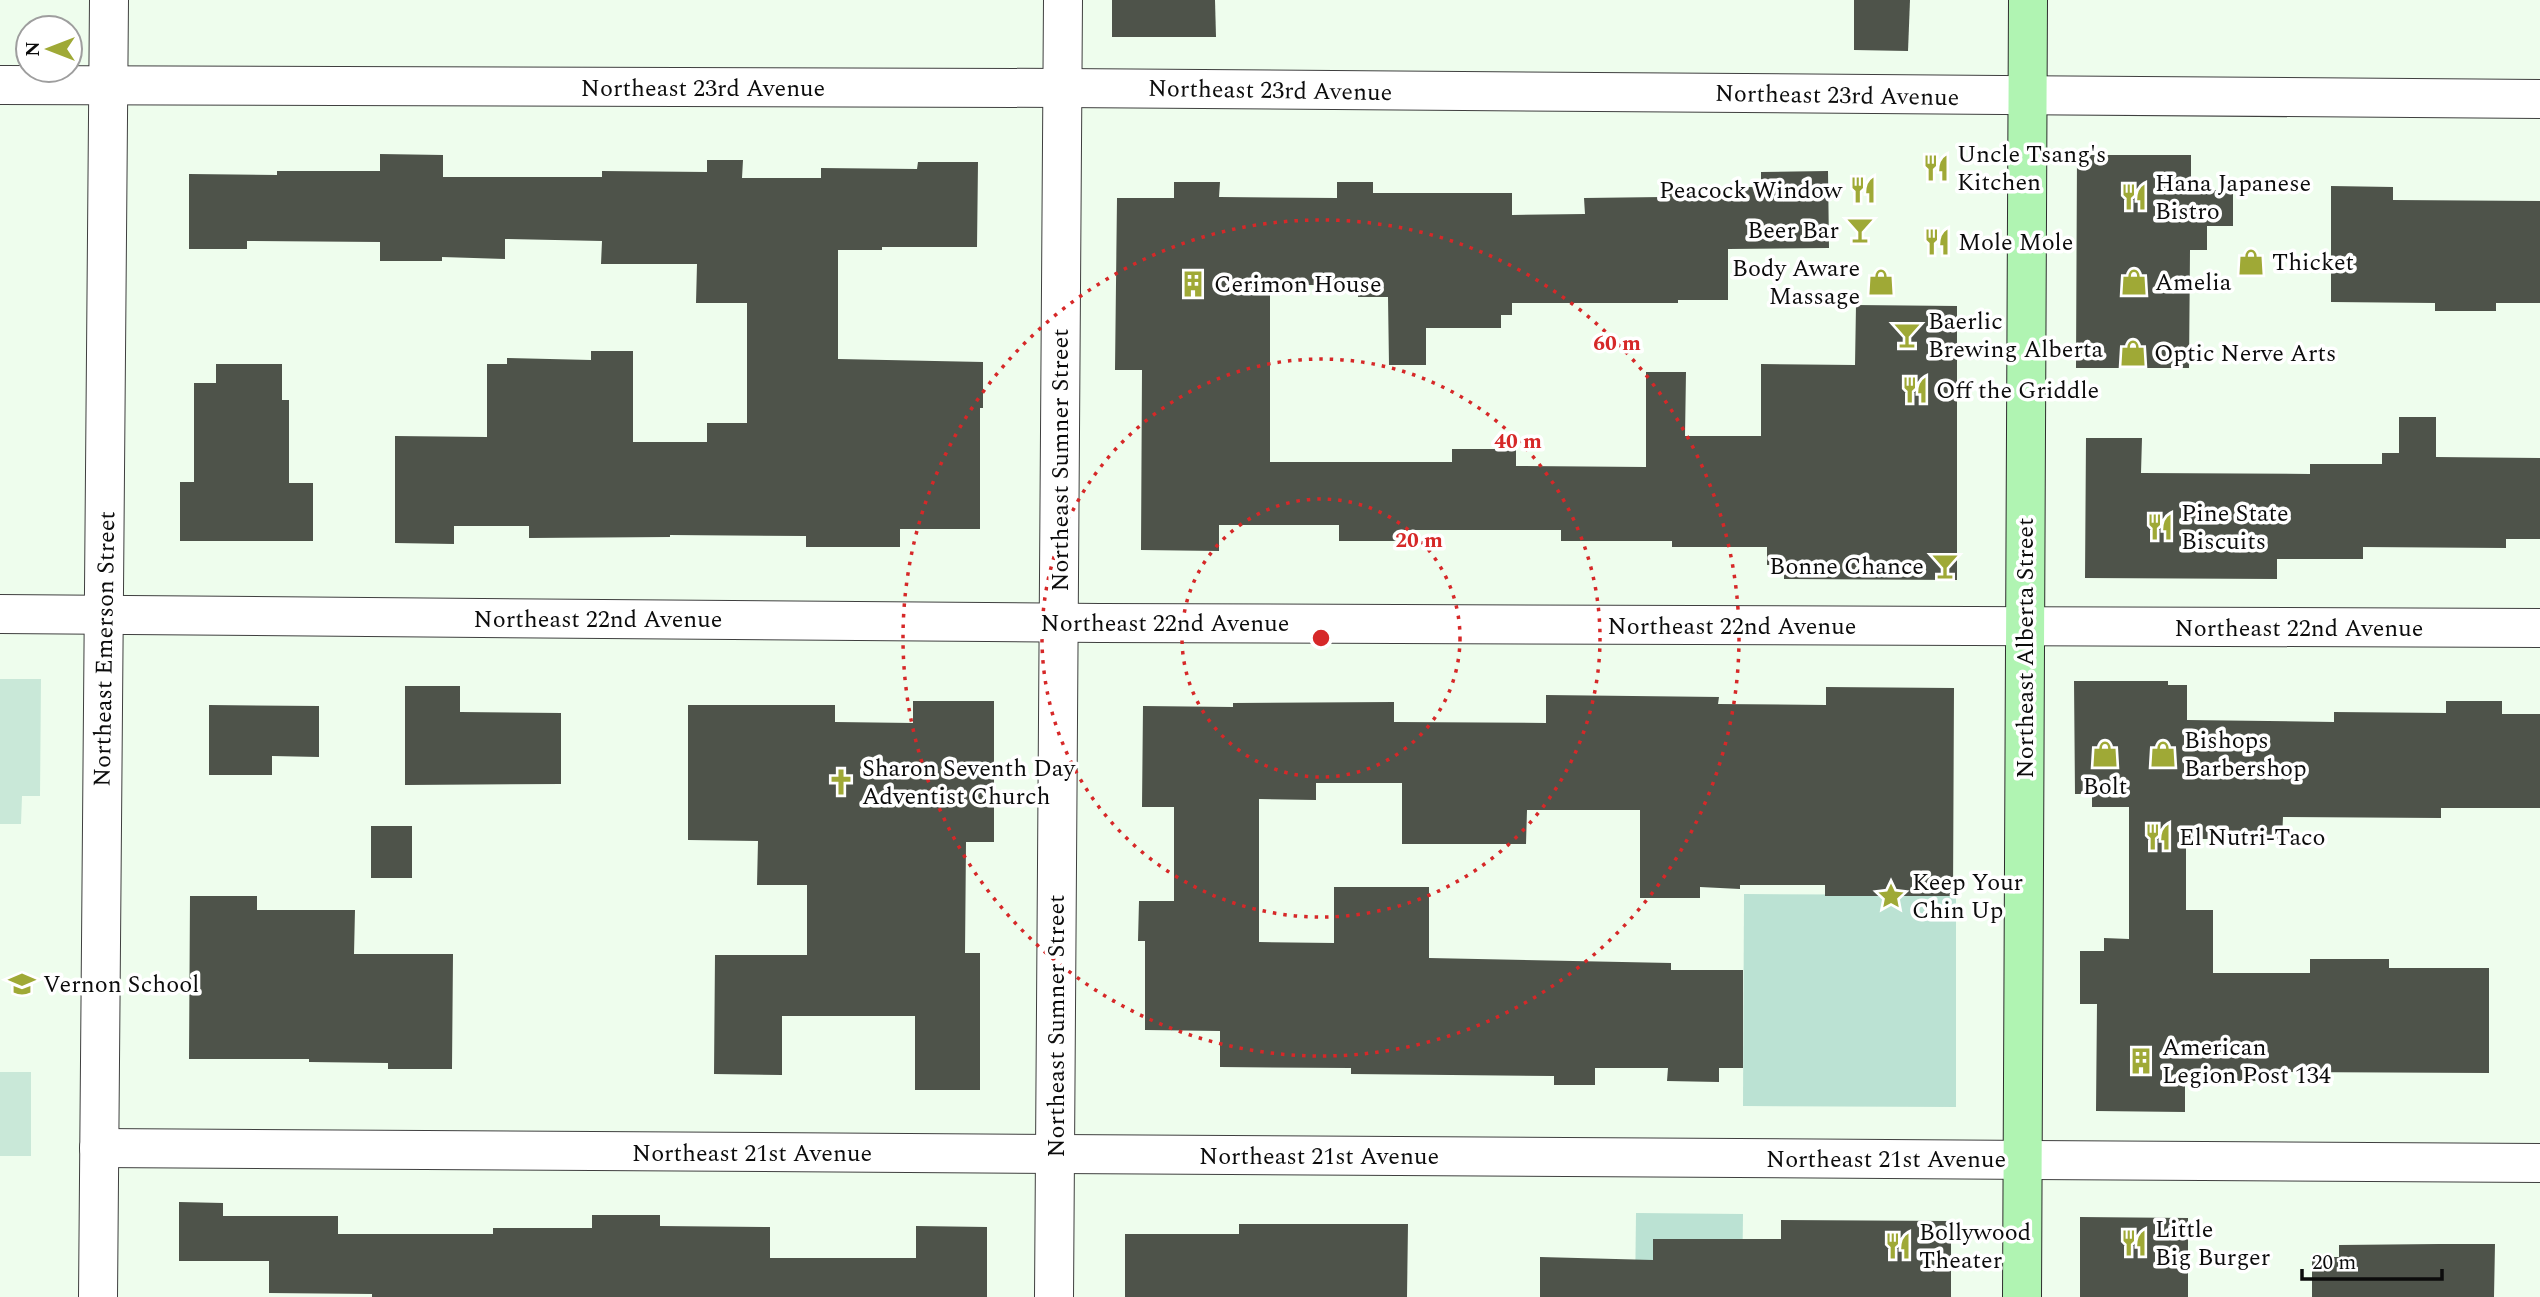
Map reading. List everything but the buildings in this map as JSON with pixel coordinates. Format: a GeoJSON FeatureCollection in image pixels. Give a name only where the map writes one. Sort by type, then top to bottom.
{"type":"FeatureCollection","features":[{"type":"Feature","properties":{"kind":"street","name":"Northeast Emerson Street"},"geometry":{"type":"LineString","coordinates":[[98,1297],[109,0]]}},
{"type":"Feature","properties":{"kind":"street","name":"Northeast Sumner Street"},"geometry":{"type":"LineString","coordinates":[[1054,1297],[1063,0]]}},
{"type":"Feature","properties":{"kind":"street","name":"Northeast Alberta Street"},"geometry":{"type":"LineString","coordinates":[[2022,1297],[2028,0]]}},
{"type":"Feature","properties":{"kind":"street","name":"Northeast 23rd Avenue"},"geometry":{"type":"LineString","coordinates":[[0,85],[1062,88],[2540,99]]}},
{"type":"Feature","properties":{"kind":"street","name":"Northeast 22nd Avenue"},"geometry":{"type":"LineString","coordinates":[[0,614],[2025,628],[2540,628]]}},
{"type":"Feature","properties":{"kind":"street","name":"Northeast 21st Avenue"},"geometry":{"type":"LineString","coordinates":[[99,1148],[2540,1163]]}},
{"type":"Feature","properties":{"kind":"green space"},"geometry":{"type":"Polygon","coordinates":[[[0,679],[41,679],[40,796],[22,796],[21,824],[0,824],[0,679]]]}},
{"type":"Feature","properties":{"kind":"green space"},"geometry":{"type":"Polygon","coordinates":[[[1744,894],[1956,895],[1956,1107],[1743,1106],[1744,894]]]}},
{"type":"Feature","properties":{"kind":"green space"},"geometry":{"type":"Polygon","coordinates":[[[0,1072],[31,1072],[31,1156],[0,1156],[0,1072]]]}},
{"type":"Feature","properties":{"kind":"green space"},"geometry":{"type":"Polygon","coordinates":[[[1636,1213],[1743,1214],[1742,1297],[1635,1297],[1636,1213]]]}},
{"type":"Feature","properties":{"kind":"place","name":"Uncle Tsang's Kitchen"},"geometry":{"type":"Point","coordinates":[1936,168]}},
{"type":"Feature","properties":{"kind":"place","name":"Peacock Window"},"geometry":{"type":"Point","coordinates":[1863,190]}},
{"type":"Feature","properties":{"kind":"place","name":"Hana Japanese Bistro"},"geometry":{"type":"Point","coordinates":[2134,197]}},
{"type":"Feature","properties":{"kind":"place","name":"Beer Bar"},"geometry":{"type":"Point","coordinates":[1860,230]}},
{"type":"Feature","properties":{"kind":"place","name":"Mole Mole"},"geometry":{"type":"Point","coordinates":[1937,242]}},
{"type":"Feature","properties":{"kind":"place","name":"Thicket"},"geometry":{"type":"Point","coordinates":[2251,262]}},
{"type":"Feature","properties":{"kind":"place","name":"Body Aware Massage"},"geometry":{"type":"Point","coordinates":[1881,282]}},
{"type":"Feature","properties":{"kind":"place","name":"Amelia"},"geometry":{"type":"Point","coordinates":[2134,282]}},
{"type":"Feature","properties":{"kind":"place","name":"Cerimon House"},"geometry":{"type":"Point","coordinates":[1193,284]}},
{"type":"Feature","properties":{"kind":"place","name":"Baerlic Brewing Alberta"},"geometry":{"type":"Point","coordinates":[1907,335]}},
{"type":"Feature","properties":{"kind":"place","name":"Optic Nerve Arts"},"geometry":{"type":"Point","coordinates":[2133,353]}},
{"type":"Feature","properties":{"kind":"place","name":"Off the Griddle"},"geometry":{"type":"Point","coordinates":[1915,390]}},
{"type":"Feature","properties":{"kind":"place","name":"Pine State Biscuits"},"geometry":{"type":"Point","coordinates":[2160,527]}},
{"type":"Feature","properties":{"kind":"place","name":"Bonne Chance"},"geometry":{"type":"Point","coordinates":[1945,566]}},
{"type":"Feature","properties":{"kind":"place","name":"Bolt"},"geometry":{"type":"Point","coordinates":[2105,754]}},
{"type":"Feature","properties":{"kind":"place","name":"Bishops Barbershop"},"geometry":{"type":"Point","coordinates":[2163,754]}},
{"type":"Feature","properties":{"kind":"place","name":"Sharon Seventh Day Adventist Church"},"geometry":{"type":"Point","coordinates":[841,782]}},
{"type":"Feature","properties":{"kind":"place","name":"El Nutri-Taco"},"geometry":{"type":"Point","coordinates":[2158,837]}},
{"type":"Feature","properties":{"kind":"place","name":"Keep Your Chin Up"},"geometry":{"type":"Point","coordinates":[1891,896]}},
{"type":"Feature","properties":{"kind":"place","name":"Vernon School"},"geometry":{"type":"Point","coordinates":[22,984]}},
{"type":"Feature","properties":{"kind":"place","name":"American Legion Post 134"},"geometry":{"type":"Point","coordinates":[2141,1061]}},
{"type":"Feature","properties":{"kind":"place","name":"Little Big Burger"},"geometry":{"type":"Point","coordinates":[2134,1243]}},
{"type":"Feature","properties":{"kind":"place","name":"Bollywood Theater"},"geometry":{"type":"Point","coordinates":[1898,1246]}}]}
